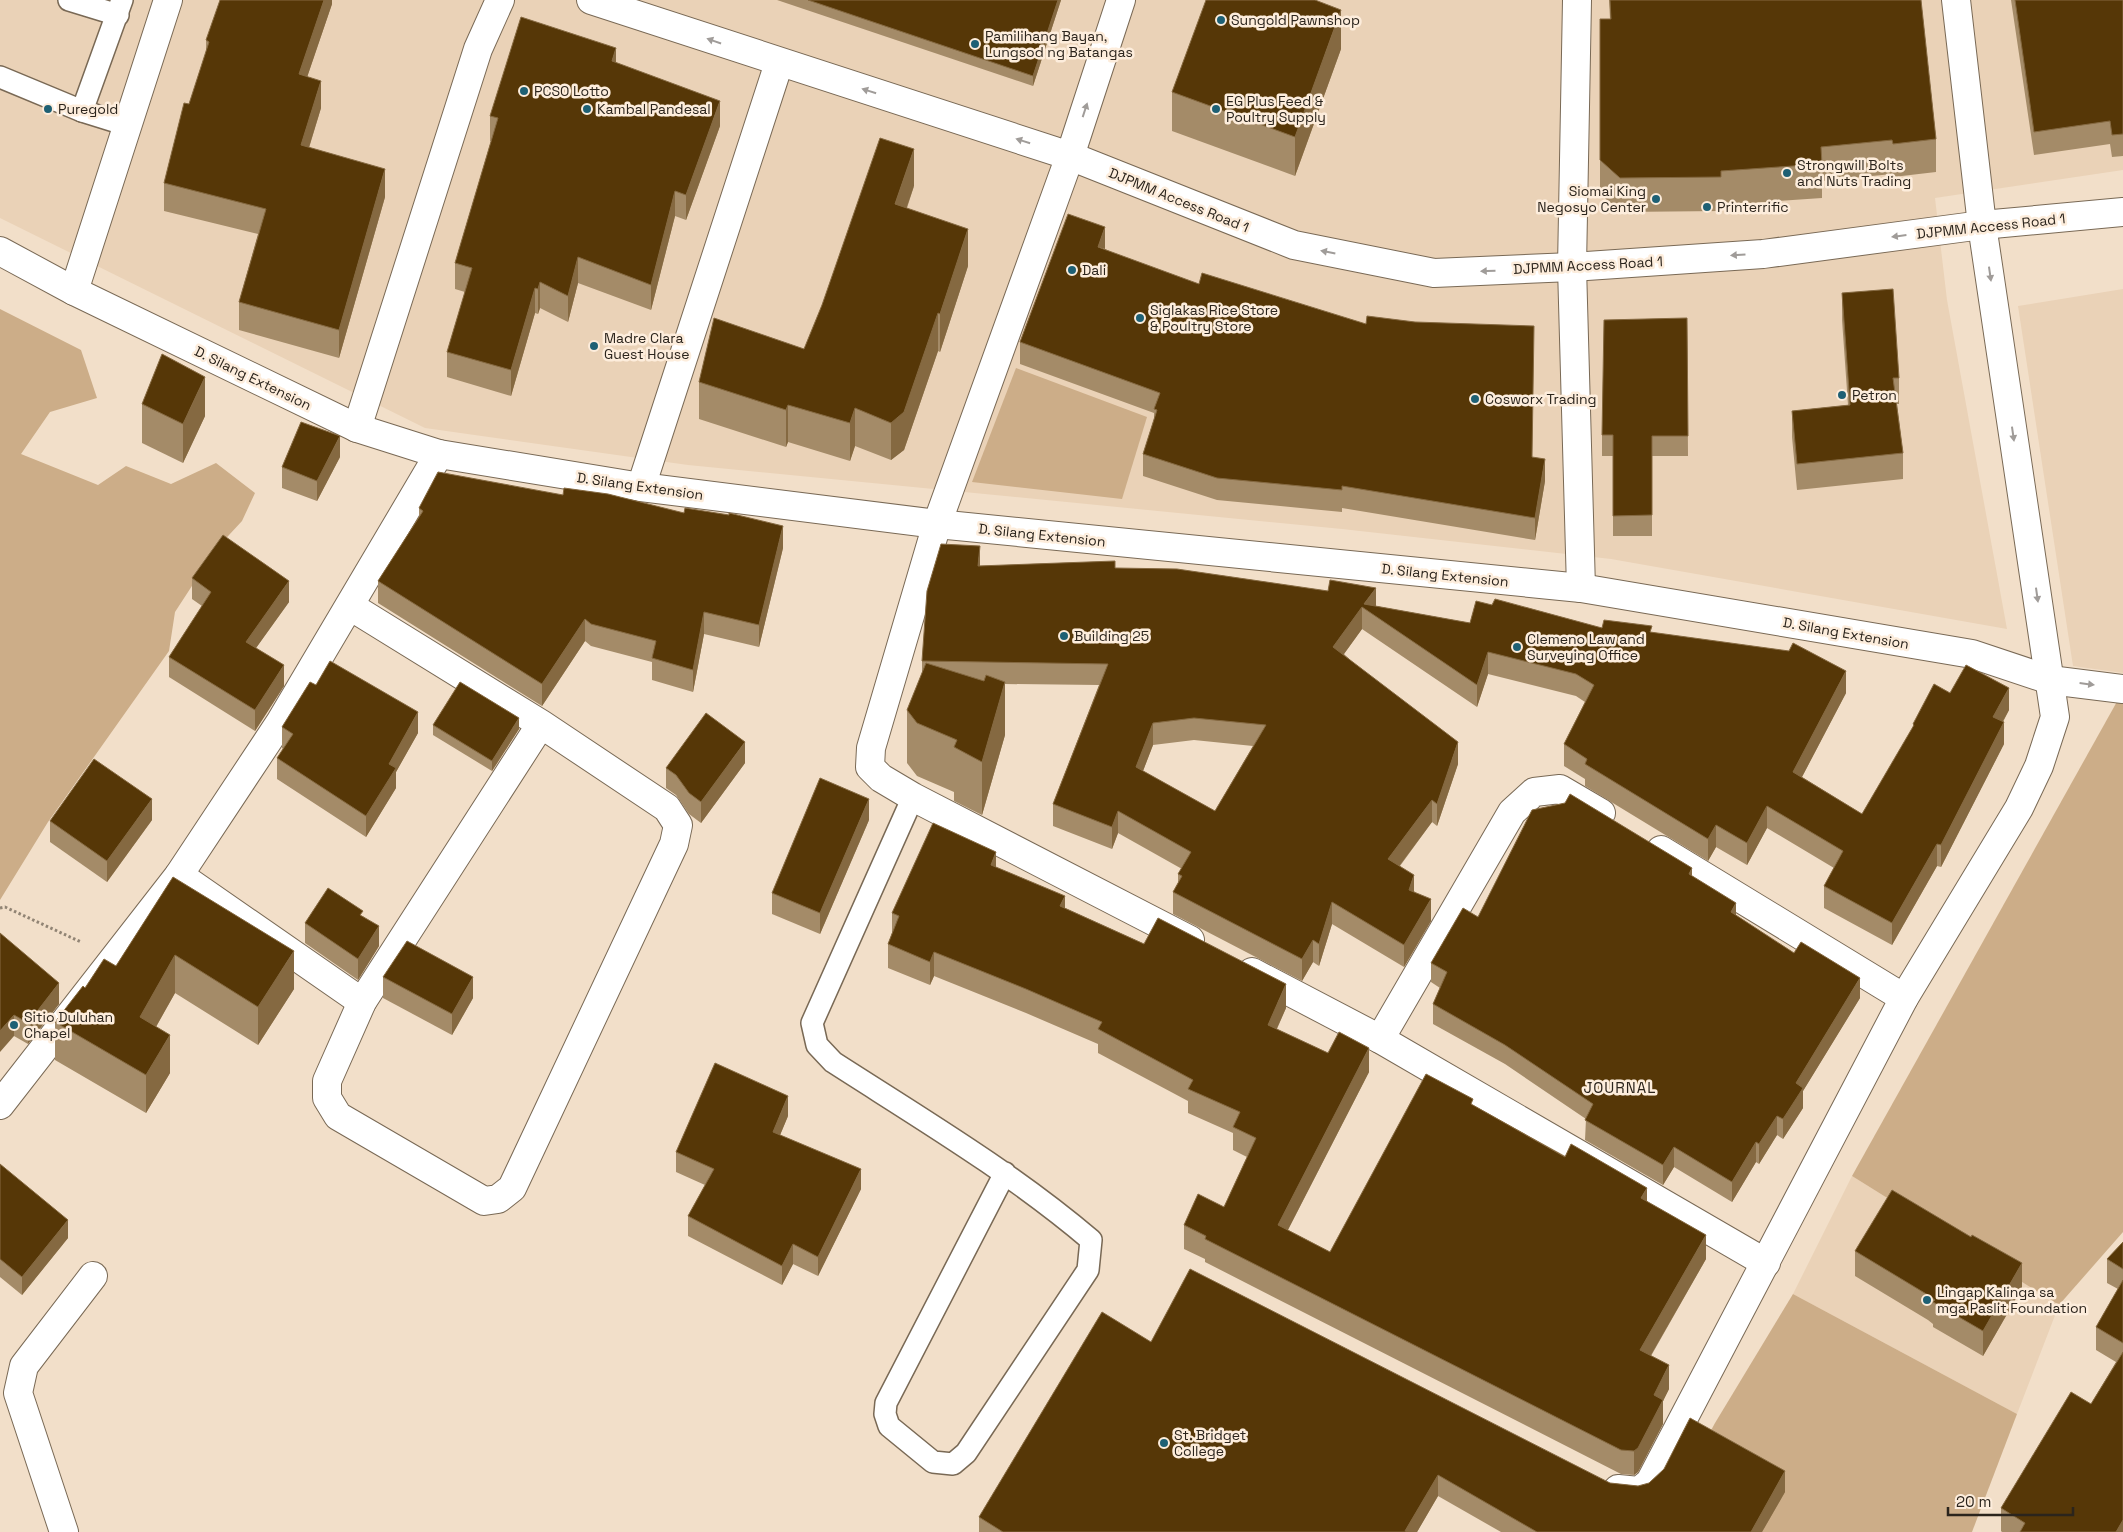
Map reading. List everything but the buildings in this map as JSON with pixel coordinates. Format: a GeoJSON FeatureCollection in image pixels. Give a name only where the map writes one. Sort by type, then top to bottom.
{"type":"FeatureCollection","features":[{"type":"Feature","properties":{"kind":"street"},"geometry":{"type":"LineString","coordinates":[[74,291],[168,0]]}},
{"type":"Feature","properties":{"kind":"street"},"geometry":{"type":"LineString","coordinates":[[357,428],[478,49],[500,0]]}},
{"type":"Feature","properties":{"kind":"street","name":"DJPMM Access Road 1"},"geometry":{"type":"LineString","coordinates":[[591,0],[779,63],[1070,156],[1294,245],[1434,273],[1572,267],[1764,254],[1982,225],[2123,212]]}},
{"type":"Feature","properties":{"kind":"street"},"geometry":{"type":"LineString","coordinates":[[1121,0],[1070,156],[937,524],[871,748],[870,767],[881,778],[913,797],[1380,1039],[1766,1263]]}},
{"type":"Feature","properties":{"kind":"street"},"geometry":{"type":"LineString","coordinates":[[1577,0],[1572,267],[1581,588]]}},
{"type":"Feature","properties":{"kind":"street"},"geometry":{"type":"LineString","coordinates":[[1600,1480],[1617,1489],[1639,1491],[1650,1482],[1904,998],[2019,808],[2039,766],[2055,717],[1982,225],[1956,0]]}},
{"type":"Feature","properties":{"kind":"street"},"geometry":{"type":"LineString","coordinates":[[641,487],[779,63]]}},
{"type":"Feature","properties":{"kind":"street","name":"D. Silang Extension"},"geometry":{"type":"LineString","coordinates":[[0,251],[74,291],[357,428],[440,454],[641,487],[937,524],[1581,588],[1972,654],[2050,680],[2123,689]]}},
{"type":"Feature","properties":{"kind":"street"},"geometry":{"type":"LineString","coordinates":[[0,1105],[179,875],[281,721],[440,454]]}},
{"type":"Feature","properties":{"kind":"street"},"geometry":{"type":"LineString","coordinates":[[350,606],[542,724],[667,808],[678,825],[674,844],[512,1188],[498,1198],[484,1201],[338,1116],[327,1098],[327,1081],[362,1002],[542,724]]}},
{"type":"Feature","properties":{"kind":"street"},"geometry":{"type":"LineString","coordinates":[[1380,1039],[1512,812],[1534,792],[1560,789],[1618,824]]}},
{"type":"Feature","properties":{"kind":"street"},"geometry":{"type":"LineString","coordinates":[[1644,840],[1904,998]]}},
{"type":"Feature","properties":{"kind":"street"},"geometry":{"type":"LineString","coordinates":[[179,875],[362,1002]]}},
{"type":"Feature","properties":{"kind":"street"},"geometry":{"type":"LineString","coordinates":[[64,1532],[18,1393],[24,1366],[93,1276]]}},
{"type":"Feature","properties":{"kind":"lane"},"geometry":{"type":"LineString","coordinates":[[69,0],[120,8],[82,111]]}},
{"type":"Feature","properties":{"kind":"lane"},"geometry":{"type":"LineString","coordinates":[[0,77],[82,111],[127,125]]}},
{"type":"Feature","properties":{"kind":"lane"},"geometry":{"type":"LineString","coordinates":[[913,797],[812,1023],[818,1045],[833,1062],[1004,1173],[1057,1210],[1091,1240],[1088,1270],[966,1453],[953,1464],[933,1462],[889,1426],[885,1414],[886,1402],[1004,1173]]}},
{"type":"Feature","properties":{"kind":"path"},"geometry":{"type":"LineString","coordinates":[[0,908],[6,907],[116,958]]}},
{"type":"Feature","properties":{"kind":"shaded area"},"geometry":{"type":"Polygon","coordinates":[[[0,0],[2123,0],[2123,170],[1935,198],[1947,300],[2007,629],[1611,559],[1342,529],[688,465],[425,428],[0,218],[0,0]]]}},
{"type":"Feature","properties":{"kind":"shaded area"},"geometry":{"type":"Polygon","coordinates":[[[2123,289],[2123,673],[2073,666],[2018,306],[2123,289]]]}},
{"type":"Feature","properties":{"kind":"shaded area"},"geometry":{"type":"Polygon","coordinates":[[[0,309],[81,350],[97,398],[50,412],[21,454],[98,485],[126,466],[171,484],[216,463],[255,493],[242,521],[216,549],[175,612],[169,651],[48,822],[0,900],[0,309]]]}},
{"type":"Feature","properties":{"kind":"shaded area"},"geometry":{"type":"Polygon","coordinates":[[[1016,368],[1147,417],[1122,499],[972,482],[1016,368]]]}},
{"type":"Feature","properties":{"kind":"shaded area"},"geometry":{"type":"Polygon","coordinates":[[[2119,698],[2123,699],[2123,1232],[2059,1305],[1852,1176],[2119,698]]]}},
{"type":"Feature","properties":{"kind":"shaded area","name":"Lingap Kalinga sa mga Paslit Foundation"},"geometry":{"type":"Polygon","coordinates":[[[1852,1176],[2059,1305],[2017,1414],[1793,1294],[1852,1176]]]}},
{"type":"Feature","properties":{"kind":"shaded area"},"geometry":{"type":"Polygon","coordinates":[[[1793,1294],[2017,1414],[1972,1532],[1666,1532],[1658,1528],[1715,1423],[1793,1294]]]}},
{"type":"Feature","properties":{"kind":"place","name":"Sungold Pawnshop"},"geometry":{"type":"Point","coordinates":[1221,20]}},
{"type":"Feature","properties":{"kind":"place","name":"Pamilihang Bayan, Lungsod ng Batangas"},"geometry":{"type":"Point","coordinates":[975,44]}},
{"type":"Feature","properties":{"kind":"place","name":"PCSO Lotto"},"geometry":{"type":"Point","coordinates":[524,91]}},
{"type":"Feature","properties":{"kind":"place","name":"Puregold"},"geometry":{"type":"Point","coordinates":[48,109]}},
{"type":"Feature","properties":{"kind":"place","name":"Kambal Pandesal"},"geometry":{"type":"Point","coordinates":[587,109]}},
{"type":"Feature","properties":{"kind":"place","name":"EG Plus Feed & Poultry Supply"},"geometry":{"type":"Point","coordinates":[1216,109]}},
{"type":"Feature","properties":{"kind":"place","name":"Strongwill Bolts and Nuts Trading"},"geometry":{"type":"Point","coordinates":[1787,173]}},
{"type":"Feature","properties":{"kind":"place","name":"Siomai King Negosyo Center"},"geometry":{"type":"Point","coordinates":[1656,199]}},
{"type":"Feature","properties":{"kind":"place","name":"Printerrific"},"geometry":{"type":"Point","coordinates":[1707,207]}},
{"type":"Feature","properties":{"kind":"place","name":"Dali"},"geometry":{"type":"Point","coordinates":[1072,270]}},
{"type":"Feature","properties":{"kind":"place","name":"Siglakas Rice Store & Poultry Store"},"geometry":{"type":"Point","coordinates":[1140,318]}},
{"type":"Feature","properties":{"kind":"place","name":"Madre Clara Guest House"},"geometry":{"type":"Point","coordinates":[594,346]}},
{"type":"Feature","properties":{"kind":"place","name":"Petron"},"geometry":{"type":"Point","coordinates":[1842,395]}},
{"type":"Feature","properties":{"kind":"place","name":"Cosworx Trading"},"geometry":{"type":"Point","coordinates":[1475,399]}},
{"type":"Feature","properties":{"kind":"place","name":"Building 25"},"geometry":{"type":"Point","coordinates":[1064,636]}},
{"type":"Feature","properties":{"kind":"place","name":"Clemeno Law and Surveying Office"},"geometry":{"type":"Point","coordinates":[1517,647]}},
{"type":"Feature","properties":{"kind":"place","name":"Sitio Duluhan Chapel"},"geometry":{"type":"Point","coordinates":[14,1025]}},
{"type":"Feature","properties":{"kind":"place","name":"Lingap Kalinga sa mga Paslit Foundation"},"geometry":{"type":"Point","coordinates":[1927,1300]}},
{"type":"Feature","properties":{"kind":"place","name":"St. Bridget College"},"geometry":{"type":"Point","coordinates":[1164,1443]}},
{"type":"Feature","properties":{"kind":"district","name":"JOURNAL"},"geometry":{"type":"Point","coordinates":[1620,1088]}}]}
